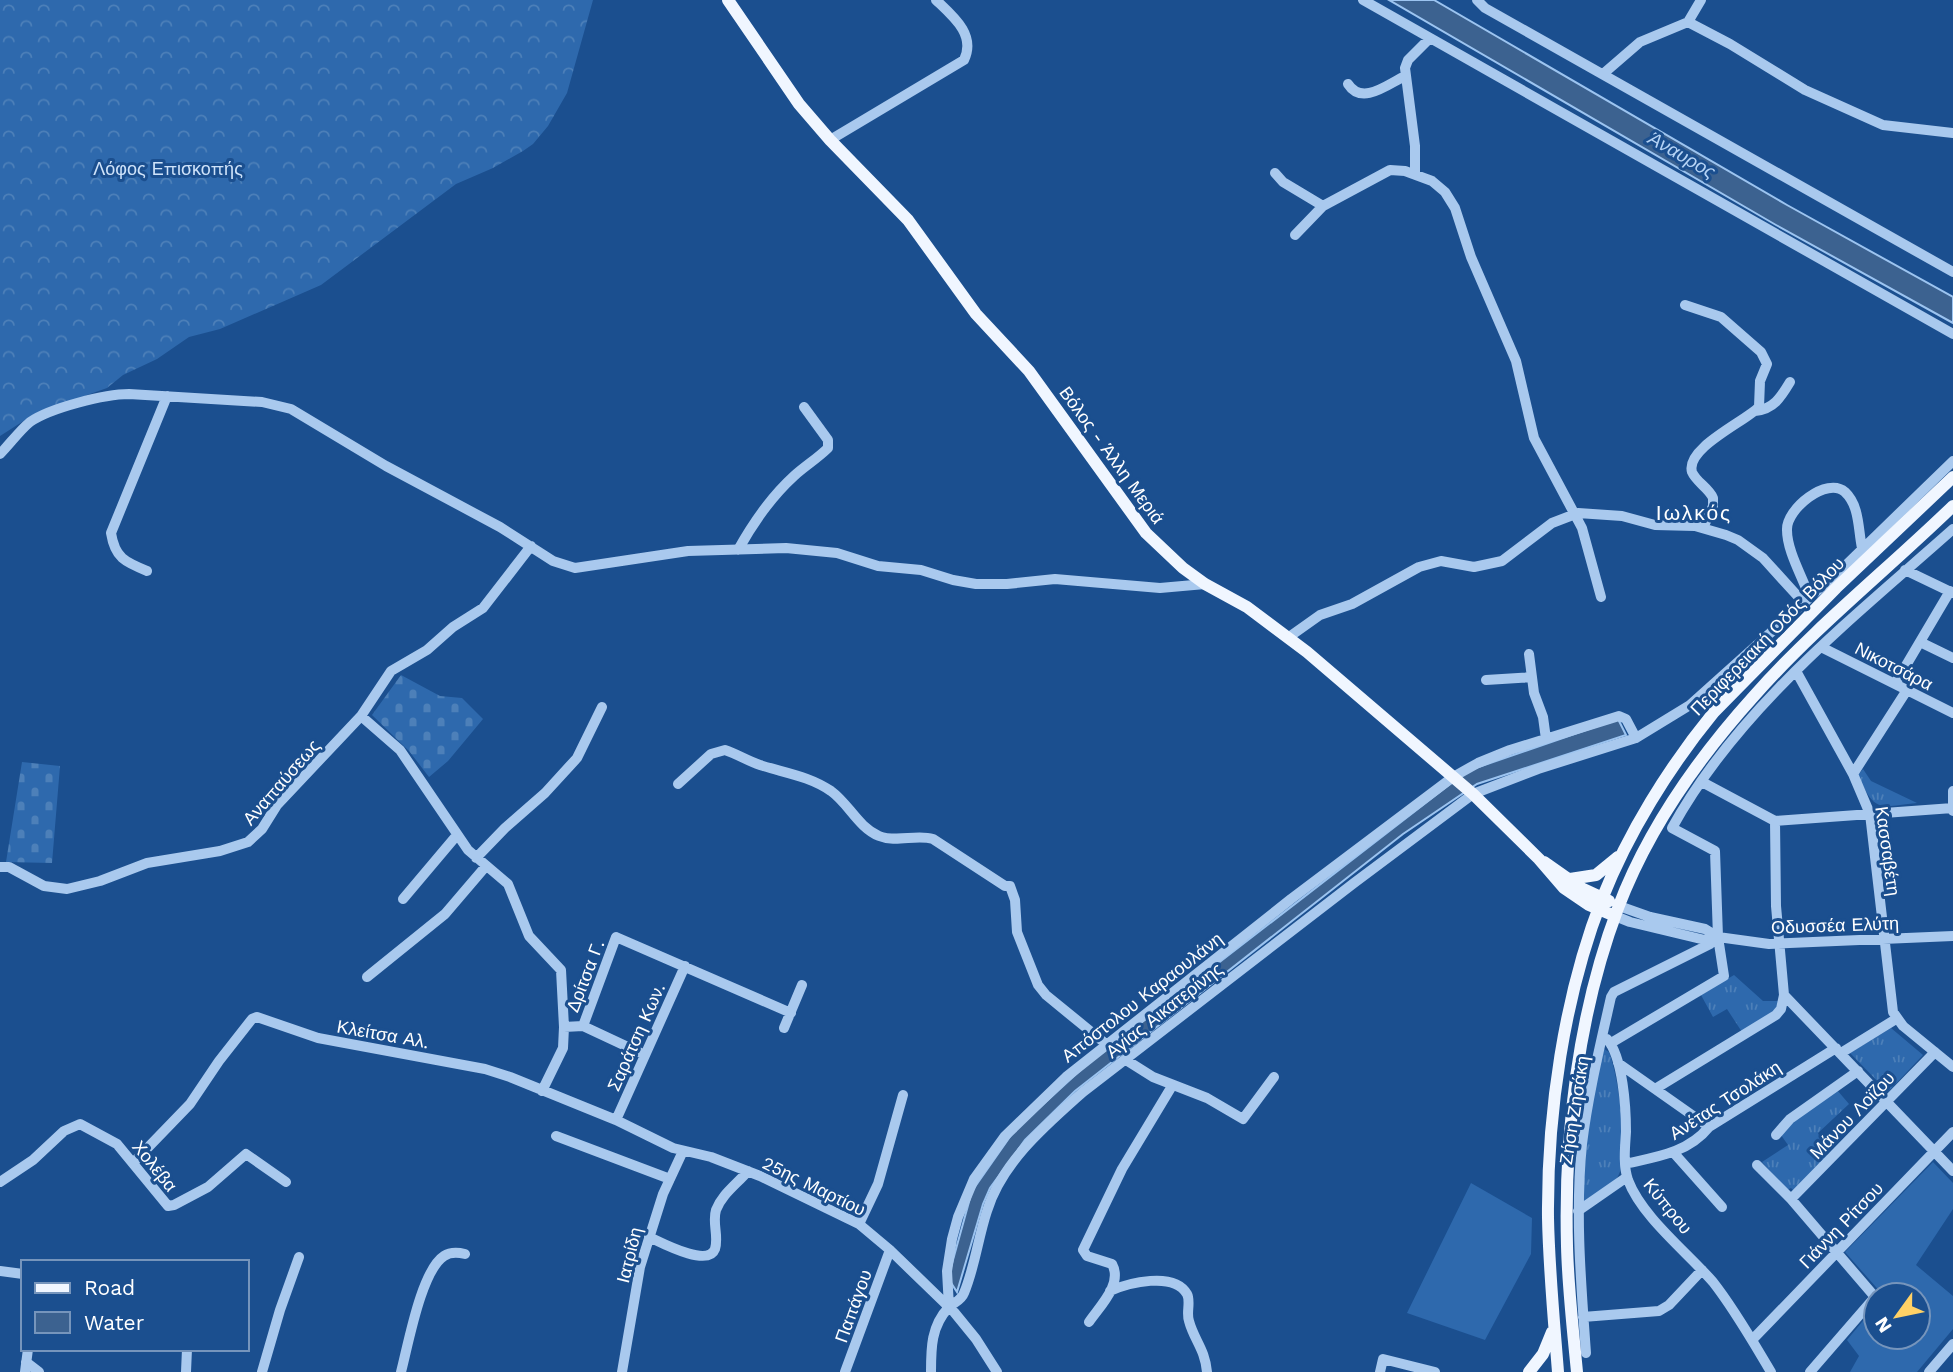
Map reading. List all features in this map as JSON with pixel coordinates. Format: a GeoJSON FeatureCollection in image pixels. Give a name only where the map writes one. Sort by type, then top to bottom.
{"type":"FeatureCollection","features":[{"type":"Feature","properties":{"kind":"main road","name":"Βόλος - Άλλη Μεριά"},"geometry":{"type":"LineString","coordinates":[[728,0],[788,89],[830,140],[908,220],[976,314],[1029,372],[1146,533],[1165,554],[1205,584],[1247,607],[1289,637],[1473,794],[1539,859],[1564,888],[1617,911]]}},
{"type":"Feature","properties":{"kind":"main road","name":"Περιφερειακή Οδός Βόλου"},"geometry":{"type":"LineString","coordinates":[[1558,1372],[1548,1216],[1556,1090],[1572,1001],[1600,904],[1624,852],[1661,787],[1714,712],[1836,588],[1953,477]]}},
{"type":"Feature","properties":{"kind":"main road","name":"Περιφερειακή Οδός Βόλου"},"geometry":{"type":"LineString","coordinates":[[1577,1372],[1567,1248],[1571,1112],[1593,989],[1617,911],[1652,837],[1678,795],[1738,715],[1806,643],[1953,506]]}},
{"type":"Feature","properties":{"kind":"main road"},"geometry":{"type":"LineString","coordinates":[[1570,879],[1600,873],[1624,852]]}},
{"type":"Feature","properties":{"kind":"main road","name":"Βόλος - Άλλη Μεριά"},"geometry":{"type":"LineString","coordinates":[[1539,859],[1570,879],[1600,904]]}},
{"type":"Feature","properties":{"kind":"main road"},"geometry":{"type":"LineString","coordinates":[[1529,1372],[1543,1354],[1554,1325]]}},
{"type":"Feature","properties":{"kind":"street"},"geometry":{"type":"LineString","coordinates":[[830,140],[964,61],[970,44],[968,38],[954,17],[936,0]]}},
{"type":"Feature","properties":{"kind":"street"},"geometry":{"type":"LineString","coordinates":[[1363,0],[1953,334]]}},
{"type":"Feature","properties":{"kind":"street"},"geometry":{"type":"LineString","coordinates":[[1477,0],[1485,8],[1953,272]]}},
{"type":"Feature","properties":{"kind":"street"},"geometry":{"type":"LineString","coordinates":[[1603,74],[1640,42],[1688,22],[1701,0]]}},
{"type":"Feature","properties":{"kind":"street"},"geometry":{"type":"LineString","coordinates":[[1688,22],[1805,90],[1883,125],[1953,132]]}},
{"type":"Feature","properties":{"kind":"street"},"geometry":{"type":"LineString","coordinates":[[1415,174],[1415,146],[1405,76],[1408,60],[1430,38]]}},
{"type":"Feature","properties":{"kind":"street"},"geometry":{"type":"LineString","coordinates":[[1348,84],[1354,91],[1366,95],[1405,76]]}},
{"type":"Feature","properties":{"kind":"street"},"geometry":{"type":"LineString","coordinates":[[1295,235],[1323,206],[1390,170],[1415,174],[1437,184],[1455,208],[1471,257],[1516,361],[1534,438],[1582,528],[1601,597]]}},
{"type":"Feature","properties":{"kind":"street"},"geometry":{"type":"LineString","coordinates":[[1275,173],[1283,182],[1323,206]]}},
{"type":"Feature","properties":{"kind":"street"},"geometry":{"type":"LineString","coordinates":[[1685,305],[1716,314],[1764,356],[1767,367],[1760,382],[1760,402],[1755,411]]}},
{"type":"Feature","properties":{"kind":"street"},"geometry":{"type":"LineString","coordinates":[[1703,528],[1713,506],[1713,498],[1693,473],[1696,457],[1721,432],[1755,411],[1770,408],[1782,396],[1790,382]]}},
{"type":"Feature","properties":{"kind":"street"},"geometry":{"type":"LineString","coordinates":[[0,454],[31,422],[74,405],[116,394],[262,401],[291,409],[386,466],[500,527],[553,561],[582,569],[614,561],[688,551],[813,550],[837,553],[878,566],[921,570],[976,584],[1055,579],[1160,588],[1205,584]]}},
{"type":"Feature","properties":{"kind":"street"},"geometry":{"type":"LineString","coordinates":[[147,570],[124,561],[112,542],[111,533],[167,396]]}},
{"type":"Feature","properties":{"kind":"street"},"geometry":{"type":"LineString","coordinates":[[738,550],[755,521],[781,490],[828,448],[828,440],[804,407]]}},
{"type":"Feature","properties":{"kind":"street","name":"Αγίας Αικατερίνης"},"geometry":{"type":"LineString","coordinates":[[931,1372],[932,1337],[949,1307],[964,1295],[986,1212],[1002,1178],[1041,1129],[1083,1092],[1473,794],[1538,769],[1636,738],[1690,705],[1953,461]]}},
{"type":"Feature","properties":{"kind":"street"},"geometry":{"type":"LineString","coordinates":[[1806,599],[1787,531],[1790,515],[1805,500],[1821,490],[1833,488],[1846,493],[1855,507],[1862,548]]}},
{"type":"Feature","properties":{"kind":"street"},"geometry":{"type":"LineString","coordinates":[[1289,637],[1320,615],[1352,604],[1419,567],[1446,561],[1474,566],[1502,561],[1552,523],[1575,513],[1622,516],[1655,525],[1703,528],[1726,535],[1747,546],[1806,599]]}},
{"type":"Feature","properties":{"kind":"street"},"geometry":{"type":"LineString","coordinates":[[1607,1040],[1722,979],[1725,973],[1718,937],[1715,851],[1672,828],[1702,782],[1747,724],[1796,671],[1953,529]]}},
{"type":"Feature","properties":{"kind":"street","name":"Αναπαύσεως"},"geometry":{"type":"LineString","coordinates":[[0,867],[9,867],[44,886],[67,889],[100,881],[154,861],[242,845],[255,837],[277,805],[362,716],[391,671],[426,650],[453,627],[483,608],[531,546]]}},
{"type":"Feature","properties":{"kind":"street"},"geometry":{"type":"LineString","coordinates":[[1895,684],[1951,592],[1905,570]]}},
{"type":"Feature","properties":{"kind":"street"},"geometry":{"type":"LineString","coordinates":[[1920,642],[1953,658]]}},
{"type":"Feature","properties":{"kind":"street","name":"Νικοτσάρα"},"geometry":{"type":"LineString","coordinates":[[1821,647],[1953,713]]}},
{"type":"Feature","properties":{"kind":"street"},"geometry":{"type":"LineString","coordinates":[[1529,654],[1546,739]]}},
{"type":"Feature","properties":{"kind":"street","name":"Κασσαβέτη"},"geometry":{"type":"LineString","coordinates":[[1796,671],[1853,774],[1870,814],[1892,1008],[1896,1018]]}},
{"type":"Feature","properties":{"kind":"street"},"geometry":{"type":"LineString","coordinates":[[1486,680],[1532,677]]}},
{"type":"Feature","properties":{"kind":"street"},"geometry":{"type":"LineString","coordinates":[[1853,774],[1906,690]]}},
{"type":"Feature","properties":{"kind":"street"},"geometry":{"type":"LineString","coordinates":[[476,858],[545,793],[577,758],[602,707]]}},
{"type":"Feature","properties":{"kind":"street"},"geometry":{"type":"LineString","coordinates":[[362,716],[400,750],[457,835],[476,858],[508,884],[528,936],[561,970],[564,1027],[561,1053],[542,1091]]}},
{"type":"Feature","properties":{"kind":"street","name":"Απόστολου Καραουλάνη"},"geometry":{"type":"LineString","coordinates":[[949,1307],[947,1271],[952,1239],[963,1202],[974,1179],[997,1145],[1019,1121],[1106,1044],[1453,777],[1510,750],[1620,716],[1626,719],[1636,738]]}},
{"type":"Feature","properties":{"kind":"street"},"geometry":{"type":"LineString","coordinates":[[678,784],[711,754],[725,750],[760,765],[803,776],[823,786],[877,835],[887,838],[933,839],[1004,886],[1010,886],[1015,900],[1017,932],[1038,985],[1046,995],[1106,1044]]}},
{"type":"Feature","properties":{"kind":"street"},"geometry":{"type":"LineString","coordinates":[[1702,782],[1774,821],[1953,809],[1953,791]]}},
{"type":"Feature","properties":{"kind":"street"},"geometry":{"type":"LineString","coordinates":[[1655,1089],[1779,1012],[1784,995],[1776,906],[1774,821]]}},
{"type":"Feature","properties":{"kind":"street"},"geometry":{"type":"LineString","coordinates":[[403,899],[457,835]]}},
{"type":"Feature","properties":{"kind":"street"},"geometry":{"type":"LineString","coordinates":[[367,976],[445,914],[486,866]]}},
{"type":"Feature","properties":{"kind":"street","name":"Οδυσσέα Ελύτη"},"geometry":{"type":"LineString","coordinates":[[1617,911],[1630,922],[1705,940],[1718,937],[1779,944],[1953,936]]}},
{"type":"Feature","properties":{"kind":"street","name":"Δρίτσα Γ."},"geometry":{"type":"LineString","coordinates":[[583,1026],[617,937],[685,966]]}},
{"type":"Feature","properties":{"kind":"street","name":"Ζήση Ζησάκη"},"geometry":{"type":"LineString","coordinates":[[1586,1353],[1578,1211],[1584,1127],[1607,1040],[1614,992],[1710,944],[1718,937]]}},
{"type":"Feature","properties":{"kind":"street"},"geometry":{"type":"LineString","coordinates":[[685,966],[791,1013]]}},
{"type":"Feature","properties":{"kind":"street","name":"Σαράτση Κων."},"geometry":{"type":"LineString","coordinates":[[616,1121],[685,966]]}},
{"type":"Feature","properties":{"kind":"street"},"geometry":{"type":"LineString","coordinates":[[784,1028],[802,985]]}},
{"type":"Feature","properties":{"kind":"street"},"geometry":{"type":"LineString","coordinates":[[1784,995],[1953,1171]]}},
{"type":"Feature","properties":{"kind":"street","name":"Κλείτσα Αλ."},"geometry":{"type":"LineString","coordinates":[[133,1163],[190,1104],[226,1052],[252,1019],[257,1017],[318,1038],[485,1069],[510,1077],[683,1151]]}},
{"type":"Feature","properties":{"kind":"street"},"geometry":{"type":"LineString","coordinates":[[1896,1018],[1953,1067]]}},
{"type":"Feature","properties":{"kind":"street","name":"Ανέτας Τσολάκη"},"geometry":{"type":"LineString","coordinates":[[1625,1164],[1693,1144],[1709,1127],[1896,1018]]}},
{"type":"Feature","properties":{"kind":"street"},"geometry":{"type":"LineString","coordinates":[[564,1027],[583,1026],[645,1055]]}},
{"type":"Feature","properties":{"kind":"street","name":"Κύπρου"},"geometry":{"type":"LineString","coordinates":[[1607,1040],[1618,1063],[1625,1110],[1627,1177],[1651,1214],[1724,1298],[1770,1372]]}},
{"type":"Feature","properties":{"kind":"street","name":"Μάνου Λοϊζου"},"geometry":{"type":"LineString","coordinates":[[1791,1199],[1935,1052]]}},
{"type":"Feature","properties":{"kind":"street"},"geometry":{"type":"LineString","coordinates":[[1126,1060],[1141,1071],[1172,1086],[1207,1098],[1243,1119],[1274,1077]]}},
{"type":"Feature","properties":{"kind":"street"},"geometry":{"type":"LineString","coordinates":[[1618,1063],[1709,1127]]}},
{"type":"Feature","properties":{"kind":"street"},"geometry":{"type":"LineString","coordinates":[[1776,1136],[1790,1119],[1858,1071]]}},
{"type":"Feature","properties":{"kind":"street"},"geometry":{"type":"LineString","coordinates":[[1089,1322],[1116,1277],[1112,1264],[1087,1256],[1083,1250],[1122,1169],[1172,1086]]}},
{"type":"Feature","properties":{"kind":"street"},"geometry":{"type":"LineString","coordinates":[[859,1224],[878,1184],[903,1096]]}},
{"type":"Feature","properties":{"kind":"street","name":"Χολέβα"},"geometry":{"type":"LineString","coordinates":[[0,1182],[33,1160],[64,1131],[77,1124],[84,1125],[113,1142],[164,1203],[170,1206],[208,1187],[246,1154],[286,1182]]}},
{"type":"Feature","properties":{"kind":"street","name":"Γιάννη Ρίτσου"},"geometry":{"type":"LineString","coordinates":[[1752,1340],[1953,1132]]}},
{"type":"Feature","properties":{"kind":"street"},"geometry":{"type":"LineString","coordinates":[[556,1136],[670,1179]]}},
{"type":"Feature","properties":{"kind":"street","name":"25ης Μαρτίου"},"geometry":{"type":"LineString","coordinates":[[683,1151],[710,1157],[783,1185],[859,1224],[949,1307],[997,1372]]}},
{"type":"Feature","properties":{"kind":"street","name":"Ιατρίδη"},"geometry":{"type":"LineString","coordinates":[[622,1372],[637,1279],[649,1237],[683,1151]]}},
{"type":"Feature","properties":{"kind":"street"},"geometry":{"type":"LineString","coordinates":[[1672,1152],[1722,1207]]}},
{"type":"Feature","properties":{"kind":"street"},"geometry":{"type":"LineString","coordinates":[[1757,1165],[1791,1199],[1862,1282]]}},
{"type":"Feature","properties":{"kind":"street"},"geometry":{"type":"LineString","coordinates":[[649,1237],[686,1253],[704,1256],[711,1254],[715,1248],[714,1223],[718,1207],[747,1171]]}},
{"type":"Feature","properties":{"kind":"street"},"geometry":{"type":"LineString","coordinates":[[1578,1211],[1627,1177]]}},
{"type":"Feature","properties":{"kind":"street","name":"Παπάγου"},"geometry":{"type":"LineString","coordinates":[[845,1372],[890,1250]]}},
{"type":"Feature","properties":{"kind":"street"},"geometry":{"type":"LineString","coordinates":[[401,1372],[416,1307],[432,1273],[446,1254],[465,1254]]}},
{"type":"Feature","properties":{"kind":"street"},"geometry":{"type":"LineString","coordinates":[[262,1372],[299,1257]]}},
{"type":"Feature","properties":{"kind":"street"},"geometry":{"type":"LineString","coordinates":[[1583,1317],[1659,1311],[1670,1305],[1702,1270]]}},
{"type":"Feature","properties":{"kind":"street"},"geometry":{"type":"LineString","coordinates":[[0,1271],[21,1274]]}},
{"type":"Feature","properties":{"kind":"street"},"geometry":{"type":"LineString","coordinates":[[1110,1291],[1156,1279],[1169,1282],[1185,1291],[1188,1297],[1189,1321],[1204,1352],[1207,1372]]}},
{"type":"Feature","properties":{"kind":"street"},"geometry":{"type":"LineString","coordinates":[[1810,1372],[1862,1312]]}},
{"type":"Feature","properties":{"kind":"street"},"geometry":{"type":"LineString","coordinates":[[1929,1372],[1953,1344]]}},
{"type":"Feature","properties":{"kind":"street"},"geometry":{"type":"LineString","coordinates":[[186,1372],[187,1351]]}},
{"type":"Feature","properties":{"kind":"street"},"geometry":{"type":"LineString","coordinates":[[1380,1372],[1383,1359],[1436,1372]]}},
{"type":"Feature","properties":{"kind":"street"},"geometry":{"type":"LineString","coordinates":[[25,1367],[39,1372]]}},
{"type":"Feature","properties":{"kind":"green space","name":"Λόφος Επισκοπής"},"geometry":{"type":"Polygon","coordinates":[[[0,0],[593,0],[567,93],[548,126],[533,144],[493,168],[456,184],[321,285],[220,329],[189,337],[157,359],[123,375],[107,388],[36,413],[0,436],[0,0]]]}},
{"type":"Feature","properties":{"kind":"green space"},"geometry":{"type":"Polygon","coordinates":[[[401,675],[440,696],[462,698],[483,719],[448,761],[429,777],[409,751],[372,715],[401,675]]]}},
{"type":"Feature","properties":{"kind":"green space"},"geometry":{"type":"Polygon","coordinates":[[[22,762],[60,766],[52,863],[6,862],[22,762]]]}},
{"type":"Feature","properties":{"kind":"green space"},"geometry":{"type":"Polygon","coordinates":[[[1863,769],[1871,781],[1917,803],[1886,806],[1874,802],[1858,775],[1863,769]]]}},
{"type":"Feature","properties":{"kind":"green space"},"geometry":{"type":"Polygon","coordinates":[[[1734,975],[1763,1001],[1779,1001],[1776,1010],[1742,1032],[1727,1009],[1713,1017],[1701,995],[1734,975]]]}},
{"type":"Feature","properties":{"kind":"green space"},"geometry":{"type":"Polygon","coordinates":[[[1891,1028],[1923,1055],[1888,1092],[1850,1053],[1891,1028]]]}},
{"type":"Feature","properties":{"kind":"green space"},"geometry":{"type":"Polygon","coordinates":[[[1604,1049],[1609,1052],[1613,1063],[1622,1116],[1621,1168],[1613,1182],[1582,1205],[1588,1119],[1604,1049]]]}},
{"type":"Feature","properties":{"kind":"green space"},"geometry":{"type":"Polygon","coordinates":[[[1837,1090],[1849,1104],[1818,1133],[1827,1157],[1794,1191],[1791,1188],[1787,1190],[1762,1162],[1788,1145],[1781,1135],[1798,1117],[1837,1090]]]}},
{"type":"Feature","properties":{"kind":"green space"},"geometry":{"type":"Polygon","coordinates":[[[1933,1162],[1953,1183],[1953,1209],[1916,1265],[1953,1296],[1953,1329],[1917,1372],[1850,1372],[1859,1356],[1847,1340],[1862,1322],[1862,1351],[1932,1351],[1932,1281],[1871,1281],[1845,1252],[1933,1162]]]}},
{"type":"Feature","properties":{"kind":"green space"},"geometry":{"type":"Polygon","coordinates":[[[1471,1183],[1532,1218],[1531,1254],[1485,1340],[1407,1313],[1471,1183]]]}},
{"type":"Feature","properties":{"kind":"water","name":"Άναυρος"},"geometry":{"type":"Polygon","coordinates":[[[1389,0],[1434,0],[1787,205],[1953,297],[1953,323],[1776,225],[1389,0]]]}},
{"type":"Feature","properties":{"kind":"water"},"geometry":{"type":"Polygon","coordinates":[[[1618,719],[1626,735],[1477,784],[1403,834],[1075,1091],[1025,1140],[990,1188],[957,1292],[948,1278],[972,1191],[1014,1131],[1085,1066],[1467,771],[1618,719]]]}},
{"type":"Feature","properties":{"kind":"district","name":"Ιωλκός"},"geometry":{"type":"Point","coordinates":[1694,512]}}]}
